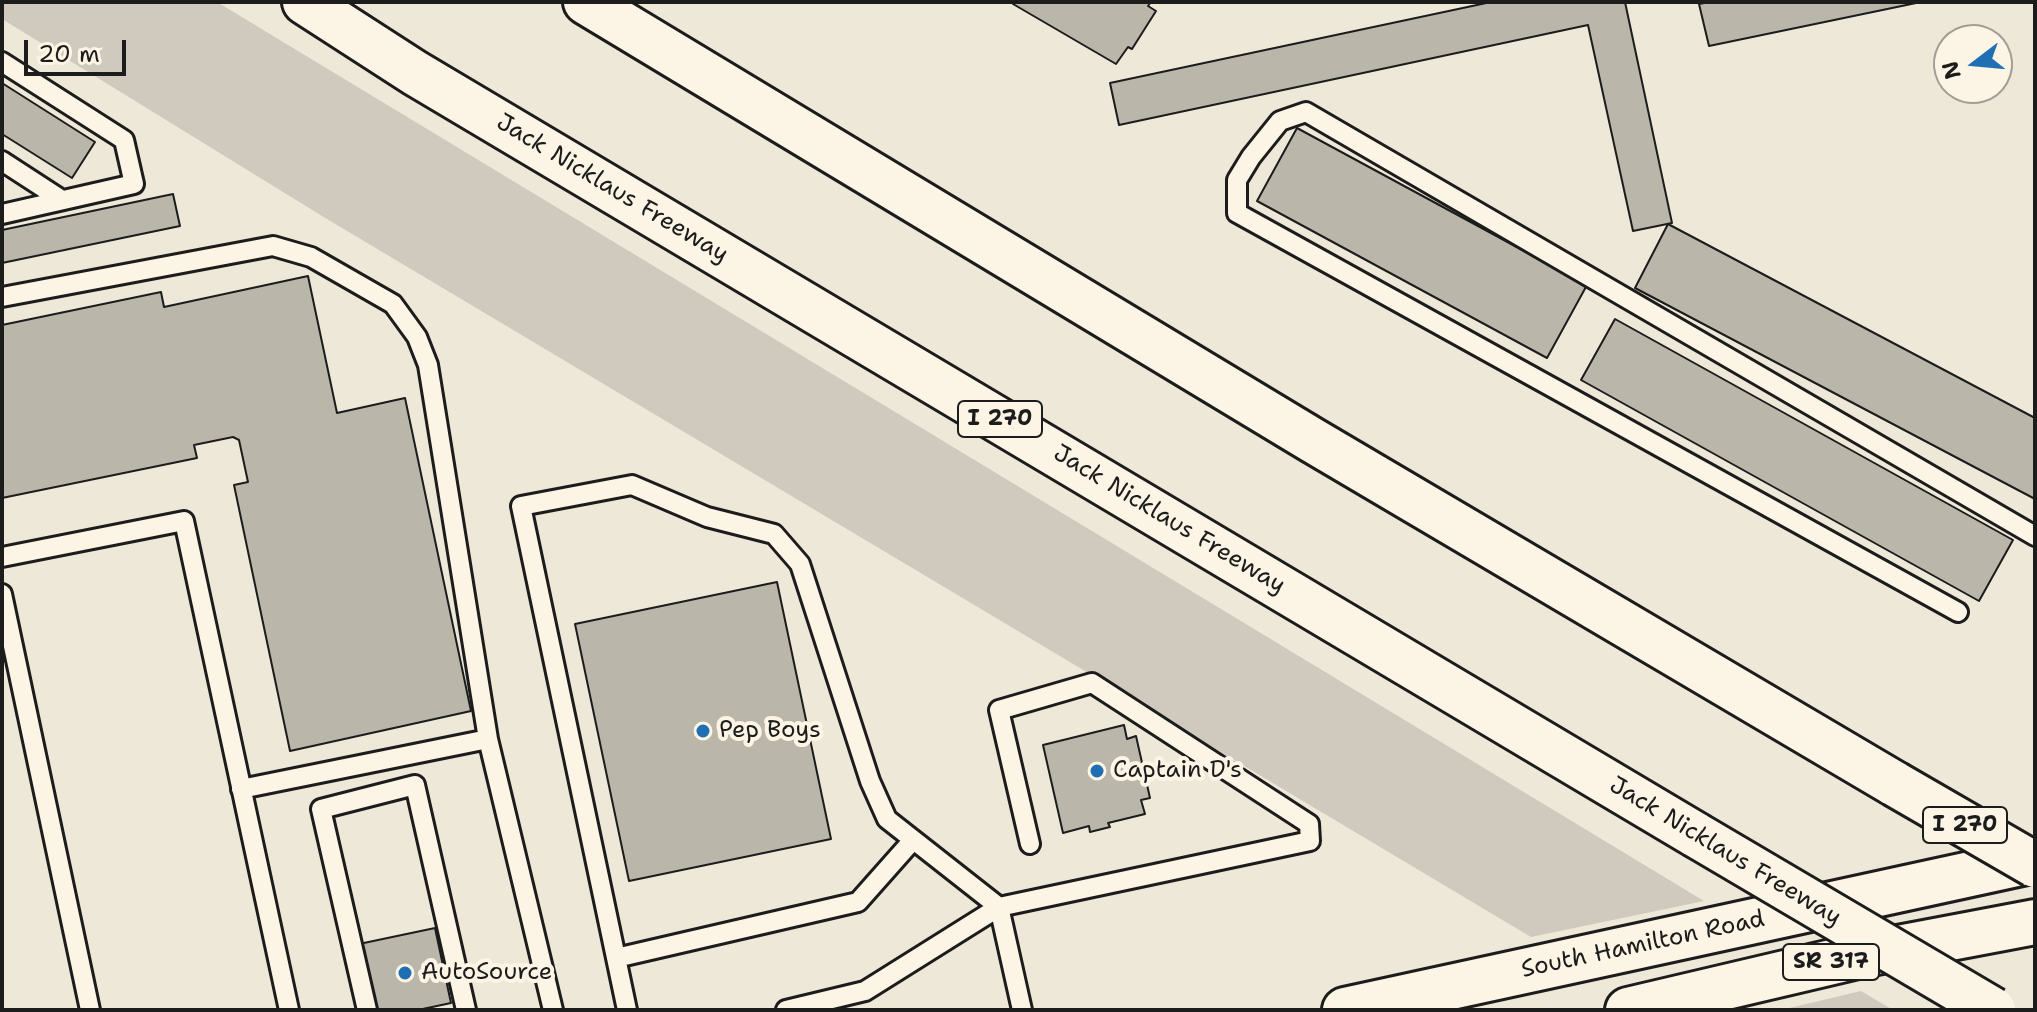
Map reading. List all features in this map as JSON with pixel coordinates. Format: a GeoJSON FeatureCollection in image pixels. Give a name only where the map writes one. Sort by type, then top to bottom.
{"type":"FeatureCollection","features":[{"type":"Feature","properties":{"kind":"main road","name":"Jack Nicklaus Freeway"},"geometry":{"type":"LineString","coordinates":[[305,2],[415,73],[1993,1010]]}},
{"type":"Feature","properties":{"kind":"main road","name":"I 270"},"geometry":{"type":"LineString","coordinates":[[586,2],[1312,440],[1895,784],[2035,862]]}},
{"type":"Feature","properties":{"kind":"main road","name":"South Hamilton Road"},"geometry":{"type":"LineString","coordinates":[[1345,1010],[2035,862]]}},
{"type":"Feature","properties":{"kind":"main road","name":"SR 317"},"geometry":{"type":"LineString","coordinates":[[1628,1010],[1866,954],[2035,922]]}},
{"type":"Feature","properties":{"kind":"lane"},"geometry":{"type":"LineString","coordinates":[[2,62],[124,140],[134,184],[2,214]]}},
{"type":"Feature","properties":{"kind":"lane"},"geometry":{"type":"LineString","coordinates":[[1958,612],[1344,275],[1237,213],[1237,180],[1251,157],[1280,121],[1306,112],[2035,536]]}},
{"type":"Feature","properties":{"kind":"lane"},"geometry":{"type":"LineString","coordinates":[[2,161],[62,200]]}},
{"type":"Feature","properties":{"kind":"lane"},"geometry":{"type":"LineString","coordinates":[[2,297],[273,246],[311,257],[393,304],[417,337],[428,365],[488,739],[553,1010]]}},
{"type":"Feature","properties":{"kind":"lane"},"geometry":{"type":"LineString","coordinates":[[627,1010],[521,506],[632,485],[707,517],[774,534],[800,564],[870,781],[887,819],[999,907],[1022,1010]]}},
{"type":"Feature","properties":{"kind":"lane"},"geometry":{"type":"LineString","coordinates":[[2,557],[184,521],[289,1010]]}},
{"type":"Feature","properties":{"kind":"lane"},"geometry":{"type":"LineString","coordinates":[[2,594],[90,1010]]}},
{"type":"Feature","properties":{"kind":"lane"},"geometry":{"type":"LineString","coordinates":[[786,1010],[865,991],[999,907],[1310,841],[1309,824],[1092,683],[999,710],[1030,844]]}},
{"type":"Feature","properties":{"kind":"lane"},"geometry":{"type":"LineString","coordinates":[[241,789],[488,739]]}},
{"type":"Feature","properties":{"kind":"lane"},"geometry":{"type":"LineString","coordinates":[[367,1010],[321,809],[415,785],[466,1010]]}},
{"type":"Feature","properties":{"kind":"lane"},"geometry":{"type":"LineString","coordinates":[[616,958],[858,902],[913,840]]}},
{"type":"Feature","properties":{"kind":"shaded area"},"geometry":{"type":"Polygon","coordinates":[[[2,2],[217,2],[1704,901],[1531,937],[322,216],[2,19],[2,2]]]}},
{"type":"Feature","properties":{"kind":"shaded area"},"geometry":{"type":"Polygon","coordinates":[[[1861,991],[1893,1010],[1781,1010],[1861,991]]]}},
{"type":"Feature","properties":{"kind":"building"},"geometry":{"type":"Polygon","coordinates":[[[1014,2],[1151,2],[1148,6],[1156,11],[1132,49],[1128,47],[1116,64],[1014,2]]]}},
{"type":"Feature","properties":{"kind":"building"},"geometry":{"type":"Polygon","coordinates":[[[1491,2],[1625,2],[1672,223],[1633,231],[1588,25],[1119,125],[1110,83],[1491,2]]]}},
{"type":"Feature","properties":{"kind":"building"},"geometry":{"type":"Polygon","coordinates":[[[1921,2],[1709,46],[1699,4],[1921,2]]]}},
{"type":"Feature","properties":{"kind":"building"},"geometry":{"type":"Polygon","coordinates":[[[2,83],[95,142],[72,178],[2,134],[2,83]]]}},
{"type":"Feature","properties":{"kind":"building"},"geometry":{"type":"Polygon","coordinates":[[[1297,128],[1587,285],[1547,358],[1257,201],[1297,128]]]}},
{"type":"Feature","properties":{"kind":"building"},"geometry":{"type":"Polygon","coordinates":[[[173,194],[180,226],[2,263],[2,230],[173,194]]]}},
{"type":"Feature","properties":{"kind":"building"},"geometry":{"type":"Polygon","coordinates":[[[1668,224],[2035,418],[2035,499],[1635,288],[1668,224]]]}},
{"type":"Feature","properties":{"kind":"building"},"geometry":{"type":"Polygon","coordinates":[[[308,276],[337,413],[405,398],[471,711],[290,751],[234,485],[248,482],[239,440],[233,437],[194,445],[197,458],[2,498],[2,325],[161,292],[164,307],[308,276]]]}},
{"type":"Feature","properties":{"kind":"building"},"geometry":{"type":"Polygon","coordinates":[[[1615,319],[2013,540],[1979,601],[1581,380],[1615,319]]]}},
{"type":"Feature","properties":{"kind":"building","name":"Pep Boys"},"geometry":{"type":"Polygon","coordinates":[[[777,582],[831,839],[629,881],[575,624],[777,582]]]}},
{"type":"Feature","properties":{"kind":"building","name":"Captain D's"},"geometry":{"type":"Polygon","coordinates":[[[1124,725],[1127,739],[1136,736],[1150,798],[1141,800],[1145,814],[1108,823],[1110,827],[1090,832],[1089,826],[1063,833],[1043,745],[1124,725]]]}},
{"type":"Feature","properties":{"kind":"building","name":"AutoSource"},"geometry":{"type":"Polygon","coordinates":[[[435,928],[451,1003],[418,1010],[374,1010],[359,944],[435,928]]]}},
{"type":"Feature","properties":{"kind":"place","name":"Pep Boys"},"geometry":{"type":"Point","coordinates":[703,731]}},
{"type":"Feature","properties":{"kind":"place","name":"Captain D's"},"geometry":{"type":"Point","coordinates":[1097,771]}},
{"type":"Feature","properties":{"kind":"place","name":"AutoSource"},"geometry":{"type":"Point","coordinates":[405,973]}}]}
